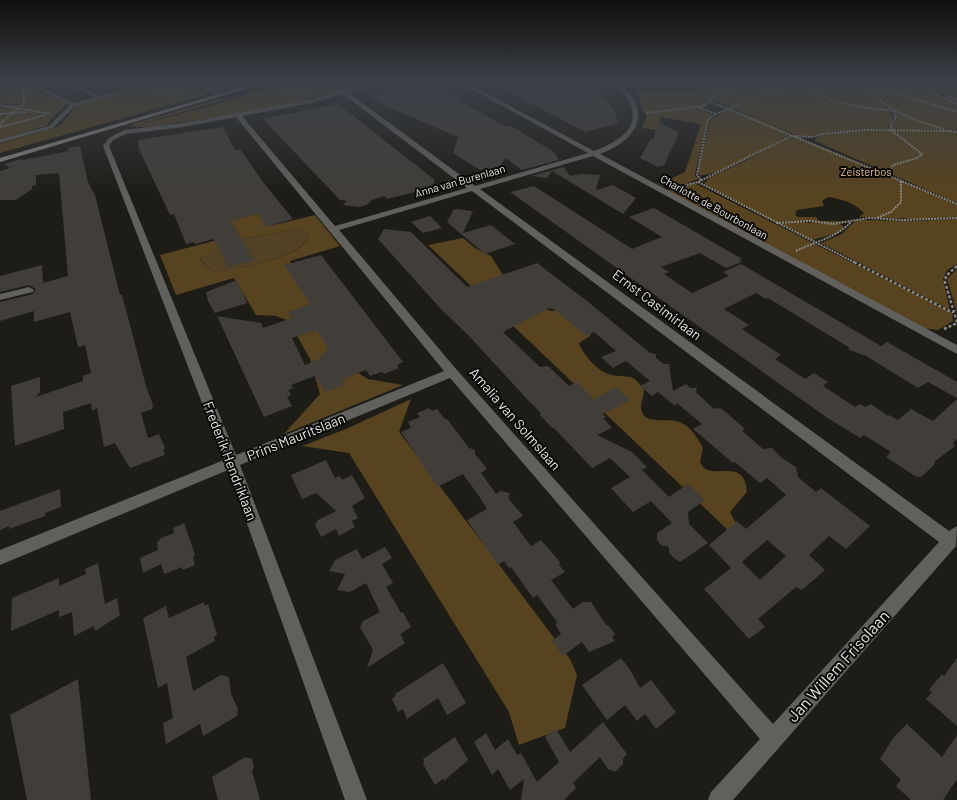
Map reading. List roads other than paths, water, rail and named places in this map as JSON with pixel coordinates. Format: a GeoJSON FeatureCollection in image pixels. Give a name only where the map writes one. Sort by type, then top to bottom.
{"type":"FeatureCollection","features":[{"type":"Feature","properties":{"kind":"main road"},"geometry":{"type":"LineString","coordinates":[[0,160],[119,129],[149,119]]}},
{"type":"Feature","properties":{"kind":"street"},"geometry":{"type":"LineString","coordinates":[[0,141],[51,127],[59,119]]}},
{"type":"Feature","properties":{"kind":"street"},"geometry":{"type":"LineString","coordinates":[[119,129],[183,125],[214,119]]}},
{"type":"Feature","properties":{"kind":"street","name":"Amalia van Solmslaan"},"geometry":{"type":"LineString","coordinates":[[242,119],[452,372],[773,739]]}},
{"type":"Feature","properties":{"kind":"street","name":"Ernst Casimirlaan"},"geometry":{"type":"LineString","coordinates":[[380,119],[953,537]]}},
{"type":"Feature","properties":{"kind":"street","name":"Charlotte de Bourbonlaan"},"geometry":{"type":"LineString","coordinates":[[529,119],[957,350]]}},
{"type":"Feature","properties":{"kind":"street","name":"Anna van Burenlaan"},"geometry":{"type":"LineString","coordinates":[[334,229],[593,154],[618,143],[633,128],[635,119]]}},
{"type":"Feature","properties":{"kind":"street","name":"Frederik Hendriklaan"},"geometry":{"type":"LineString","coordinates":[[119,129],[106,146],[232,464],[356,800]]}},
{"type":"Feature","properties":{"kind":"street"},"geometry":{"type":"LineString","coordinates":[[0,297],[29,290]]}},
{"type":"Feature","properties":{"kind":"street","name":"Prins Mauritslaan"},"geometry":{"type":"LineString","coordinates":[[0,558],[452,372]]}},
{"type":"Feature","properties":{"kind":"street","name":"Jan Willem Frisolaan"},"geometry":{"type":"LineString","coordinates":[[719,800],[953,537]]}},
{"type":"Feature","properties":{"kind":"park label","name":"Zeisterbos"},"geometry":{"type":"Point","coordinates":[866,172]}}]}
